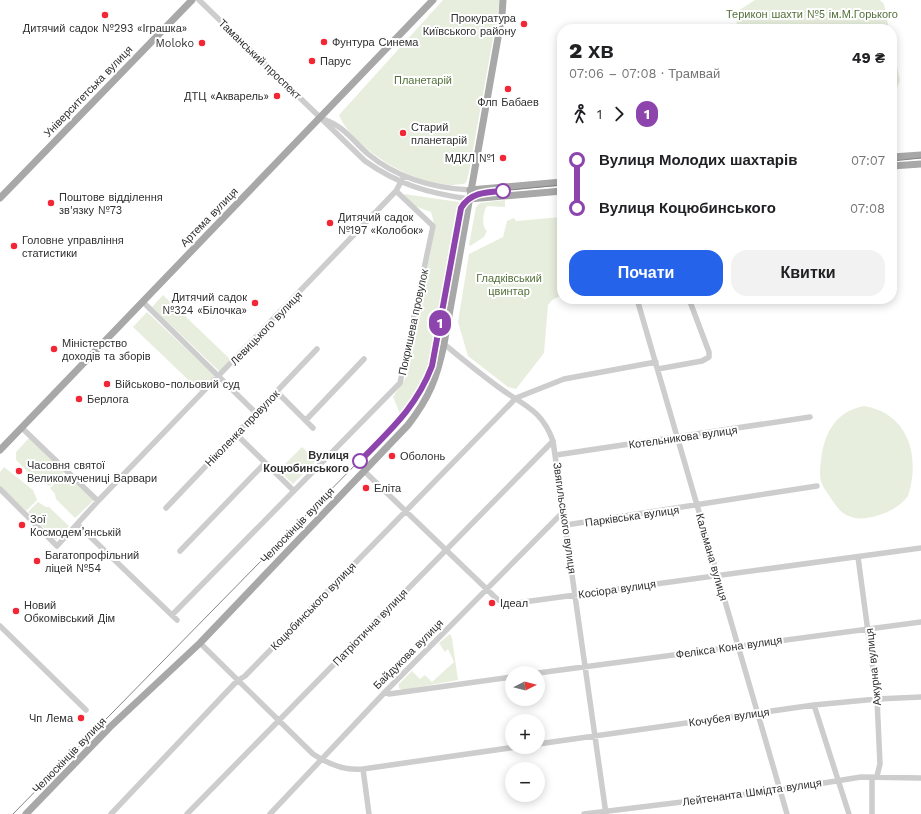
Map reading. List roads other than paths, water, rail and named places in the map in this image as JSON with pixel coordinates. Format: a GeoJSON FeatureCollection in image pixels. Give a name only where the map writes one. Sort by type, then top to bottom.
{"type":"FeatureCollection","features":[{"type":"Feature","properties":{"kind":"main road","name":"Університетська вулиця"},"geometry":{"type":"LineString","coordinates":[[0,198],[192,0]]}},
{"type":"Feature","properties":{"kind":"main road","name":"Артема вулиця"},"geometry":{"type":"LineString","coordinates":[[0,450],[433,0]]}},
{"type":"Feature","properties":{"kind":"main road","name":"Челюскінців вулиця"},"geometry":{"type":"LineString","coordinates":[[27,814],[110,727],[200,644],[408,425],[426,400],[438,373],[444,344],[502,15],[503,0]]}},
{"type":"Feature","properties":{"kind":"main road"},"geometry":{"type":"LineString","coordinates":[[897,157],[921,155]]}},
{"type":"Feature","properties":{"kind":"main road"},"geometry":{"type":"LineString","coordinates":[[897,166],[921,164]]}},
{"type":"Feature","properties":{"kind":"main road"},"geometry":{"type":"LineString","coordinates":[[470,190],[557,182]]}},
{"type":"Feature","properties":{"kind":"main road"},"geometry":{"type":"LineString","coordinates":[[469,199],[557,191]]}},
{"type":"Feature","properties":{"kind":"street","name":"Таманський проспект"},"geometry":{"type":"LineString","coordinates":[[199,0],[365,161],[401,182],[430,192],[469,199]]}},
{"type":"Feature","properties":{"kind":"street","name":"Таманський проспект"},"geometry":{"type":"LineString","coordinates":[[321,118],[337,124],[368,154],[385,166],[404,176],[439,187],[470,190]]}},
{"type":"Feature","properties":{"kind":"street","name":"Левицького вулиця"},"geometry":{"type":"LineString","coordinates":[[0,489],[57,546],[98,500],[396,191],[404,176]]}},
{"type":"Feature","properties":{"kind":"street","name":"Покришева провулок"},"geometry":{"type":"LineString","coordinates":[[172,615],[400,383],[433,226],[396,191]]}},
{"type":"Feature","properties":{"kind":"street"},"geometry":{"type":"LineString","coordinates":[[143,302],[256,413]]}},
{"type":"Feature","properties":{"kind":"street","name":"Кальмана вулиця"},"geometry":{"type":"LineString","coordinates":[[639,304],[787,814]]}},
{"type":"Feature","properties":{"kind":"street"},"geometry":{"type":"LineString","coordinates":[[658,369],[702,360],[709,357],[709,352],[691,304]]}},
{"type":"Feature","properties":{"kind":"street","name":"Звягильського вулиця"},"geometry":{"type":"LineString","coordinates":[[444,344],[498,387],[535,411],[544,421],[553,441],[606,812]]}},
{"type":"Feature","properties":{"kind":"street","name":"Ніколенка провулок"},"geometry":{"type":"LineString","coordinates":[[166,508],[317,349]]}},
{"type":"Feature","properties":{"kind":"street"},"geometry":{"type":"LineString","coordinates":[[306,420],[364,360]]}},
{"type":"Feature","properties":{"kind":"street"},"geometry":{"type":"LineString","coordinates":[[516,398],[564,379],[656,362]]}},
{"type":"Feature","properties":{"kind":"street"},"geometry":{"type":"LineString","coordinates":[[277,392],[313,428]]}},
{"type":"Feature","properties":{"kind":"street","name":"Коцюбинського вулиця"},"geometry":{"type":"LineString","coordinates":[[111,814],[237,681],[245,676],[516,398]]}},
{"type":"Feature","properties":{"kind":"street","name":"Котельникова вулиця"},"geometry":{"type":"LineString","coordinates":[[556,455],[678,438],[810,417]]}},
{"type":"Feature","properties":{"kind":"street"},"geometry":{"type":"LineString","coordinates":[[22,428],[98,500]]}},
{"type":"Feature","properties":{"kind":"street"},"geometry":{"type":"LineString","coordinates":[[236,434],[294,491]]}},
{"type":"Feature","properties":{"kind":"street","name":"Патріотична вулиця"},"geometry":{"type":"LineString","coordinates":[[187,814],[553,441]]}},
{"type":"Feature","properties":{"kind":"street"},"geometry":{"type":"LineString","coordinates":[[180,551],[265,463]]}},
{"type":"Feature","properties":{"kind":"street","name":"Косіора вулиця"},"geometry":{"type":"LineString","coordinates":[[364,471],[498,600],[509,604],[921,548]]}},
{"type":"Feature","properties":{"kind":"street","name":"Парківська вулиця"},"geometry":{"type":"LineString","coordinates":[[566,525],[698,506],[818,486]]}},
{"type":"Feature","properties":{"kind":"street","name":"Байдукова вулиця"},"geometry":{"type":"LineString","coordinates":[[270,814],[386,691],[486,588],[564,511]]}},
{"type":"Feature","properties":{"kind":"street"},"geometry":{"type":"LineString","coordinates":[[77,524],[177,620]]}},
{"type":"Feature","properties":{"kind":"street","name":"Ажурна вулиця"},"geometry":{"type":"LineString","coordinates":[[858,557],[877,699],[880,764],[874,777],[872,814]]}},
{"type":"Feature","properties":{"kind":"street","name":"Фелікса Кона вулиця"},"geometry":{"type":"LineString","coordinates":[[545,672],[738,645],[921,622]]}},
{"type":"Feature","properties":{"kind":"street"},"geometry":{"type":"LineString","coordinates":[[0,626],[86,710]]}},
{"type":"Feature","properties":{"kind":"street"},"geometry":{"type":"LineString","coordinates":[[200,644],[313,754],[322,760],[343,768],[352,770],[362,769],[505,749]]}},
{"type":"Feature","properties":{"kind":"street"},"geometry":{"type":"LineString","coordinates":[[386,691],[388,694],[505,678]]}},
{"type":"Feature","properties":{"kind":"street","name":"Кочубея вулиця"},"geometry":{"type":"LineString","coordinates":[[545,743],[814,705],[877,699],[921,697]]}},
{"type":"Feature","properties":{"kind":"street"},"geometry":{"type":"LineString","coordinates":[[814,705],[849,814]]}},
{"type":"Feature","properties":{"kind":"street"},"geometry":{"type":"LineString","coordinates":[[362,769],[369,814]]}},
{"type":"Feature","properties":{"kind":"street","name":"Лейтенанта Шмідта вулиця"},"geometry":{"type":"LineString","coordinates":[[584,814],[780,790],[838,780],[874,777],[921,778]]}},
{"type":"Feature","properties":{"kind":"tram line"},"geometry":{"type":"LineString","coordinates":[[897,160],[921,158]]}},
{"type":"Feature","properties":{"kind":"tram line"},"geometry":{"type":"LineString","coordinates":[[13,814],[410,409],[424,387],[432,366],[460,213],[463,204],[479,193],[557,185]]}},
{"type":"Feature","properties":{"kind":"tram line","name":"1"},"geometry":{"type":"LineString","coordinates":[[360,461],[410,409],[424,387],[432,366],[460,213],[463,204],[478,193],[503,191]]}},
{"type":"Feature","properties":{"kind":"place","name":"Дитячий садок №293 «Іграшка»"},"geometry":{"type":"Point","coordinates":[105,15]}},
{"type":"Feature","properties":{"kind":"place","name":"Прокуратура Київського району"},"geometry":{"type":"Point","coordinates":[524,24]}},
{"type":"Feature","properties":{"kind":"place","name":"Фунтура Синема"},"geometry":{"type":"Point","coordinates":[324,42]}},
{"type":"Feature","properties":{"kind":"place","name":"Moloko"},"geometry":{"type":"Point","coordinates":[202,43]}},
{"type":"Feature","properties":{"kind":"place","name":"Парус"},"geometry":{"type":"Point","coordinates":[312,61]}},
{"type":"Feature","properties":{"kind":"place","name":"Флп Бабаев"},"geometry":{"type":"Point","coordinates":[508,89]}},
{"type":"Feature","properties":{"kind":"place","name":"ДТЦ «Акварель»"},"geometry":{"type":"Point","coordinates":[277,96]}},
{"type":"Feature","properties":{"kind":"place","name":"Старий планетарій"},"geometry":{"type":"Point","coordinates":[403,133]}},
{"type":"Feature","properties":{"kind":"place","name":"МДКЛ №1"},"geometry":{"type":"Point","coordinates":[503,158]}},
{"type":"Feature","properties":{"kind":"place","name":"Поштове відділення зв'язку №73"},"geometry":{"type":"Point","coordinates":[51,203]}},
{"type":"Feature","properties":{"kind":"place","name":"Дитячий садок №197 «Колобок»"},"geometry":{"type":"Point","coordinates":[330,223]}},
{"type":"Feature","properties":{"kind":"place","name":"Головне управління статистики"},"geometry":{"type":"Point","coordinates":[14,246]}},
{"type":"Feature","properties":{"kind":"place","name":"Дитячий садок №324 «Білочка»"},"geometry":{"type":"Point","coordinates":[255,303]}},
{"type":"Feature","properties":{"kind":"place","name":"Міністерство доходів та зборів"},"geometry":{"type":"Point","coordinates":[54,349]}},
{"type":"Feature","properties":{"kind":"place","name":"Військово-польовий суд"},"geometry":{"type":"Point","coordinates":[107,384]}},
{"type":"Feature","properties":{"kind":"place","name":"Берлога"},"geometry":{"type":"Point","coordinates":[79,399]}},
{"type":"Feature","properties":{"kind":"place","name":"Оболонь"},"geometry":{"type":"Point","coordinates":[392,456]}},
{"type":"Feature","properties":{"kind":"place","name":"Вулиця Коцюбинського"},"geometry":{"type":"Point","coordinates":[360,461]}},
{"type":"Feature","properties":{"kind":"place","name":"Часовня святої Великомучениці Варвари"},"geometry":{"type":"Point","coordinates":[19,471]}},
{"type":"Feature","properties":{"kind":"place","name":"Еліта"},"geometry":{"type":"Point","coordinates":[366,488]}},
{"type":"Feature","properties":{"kind":"place","name":"Зої Космодем’янській"},"geometry":{"type":"Point","coordinates":[22,525]}},
{"type":"Feature","properties":{"kind":"place","name":"Багатопрофільний ліцей №54"},"geometry":{"type":"Point","coordinates":[37,561]}},
{"type":"Feature","properties":{"kind":"place","name":"Ідеал"},"geometry":{"type":"Point","coordinates":[492,603]}},
{"type":"Feature","properties":{"kind":"place","name":"Новий Обкомівський Дім"},"geometry":{"type":"Point","coordinates":[16,611]}},
{"type":"Feature","properties":{"kind":"place","name":"Чп Лема"},"geometry":{"type":"Point","coordinates":[81,718]}},
{"type":"Feature","properties":{"kind":"park label","name":"Терикон шахти №5 ім.М.Горького"},"geometry":{"type":"Point","coordinates":[812,14]}},
{"type":"Feature","properties":{"kind":"park label","name":"Планетарій"},"geometry":{"type":"Point","coordinates":[423,80]}},
{"type":"Feature","properties":{"kind":"park label","name":"Гладківський цвинтар"},"geometry":{"type":"Point","coordinates":[509,284]}}]}
